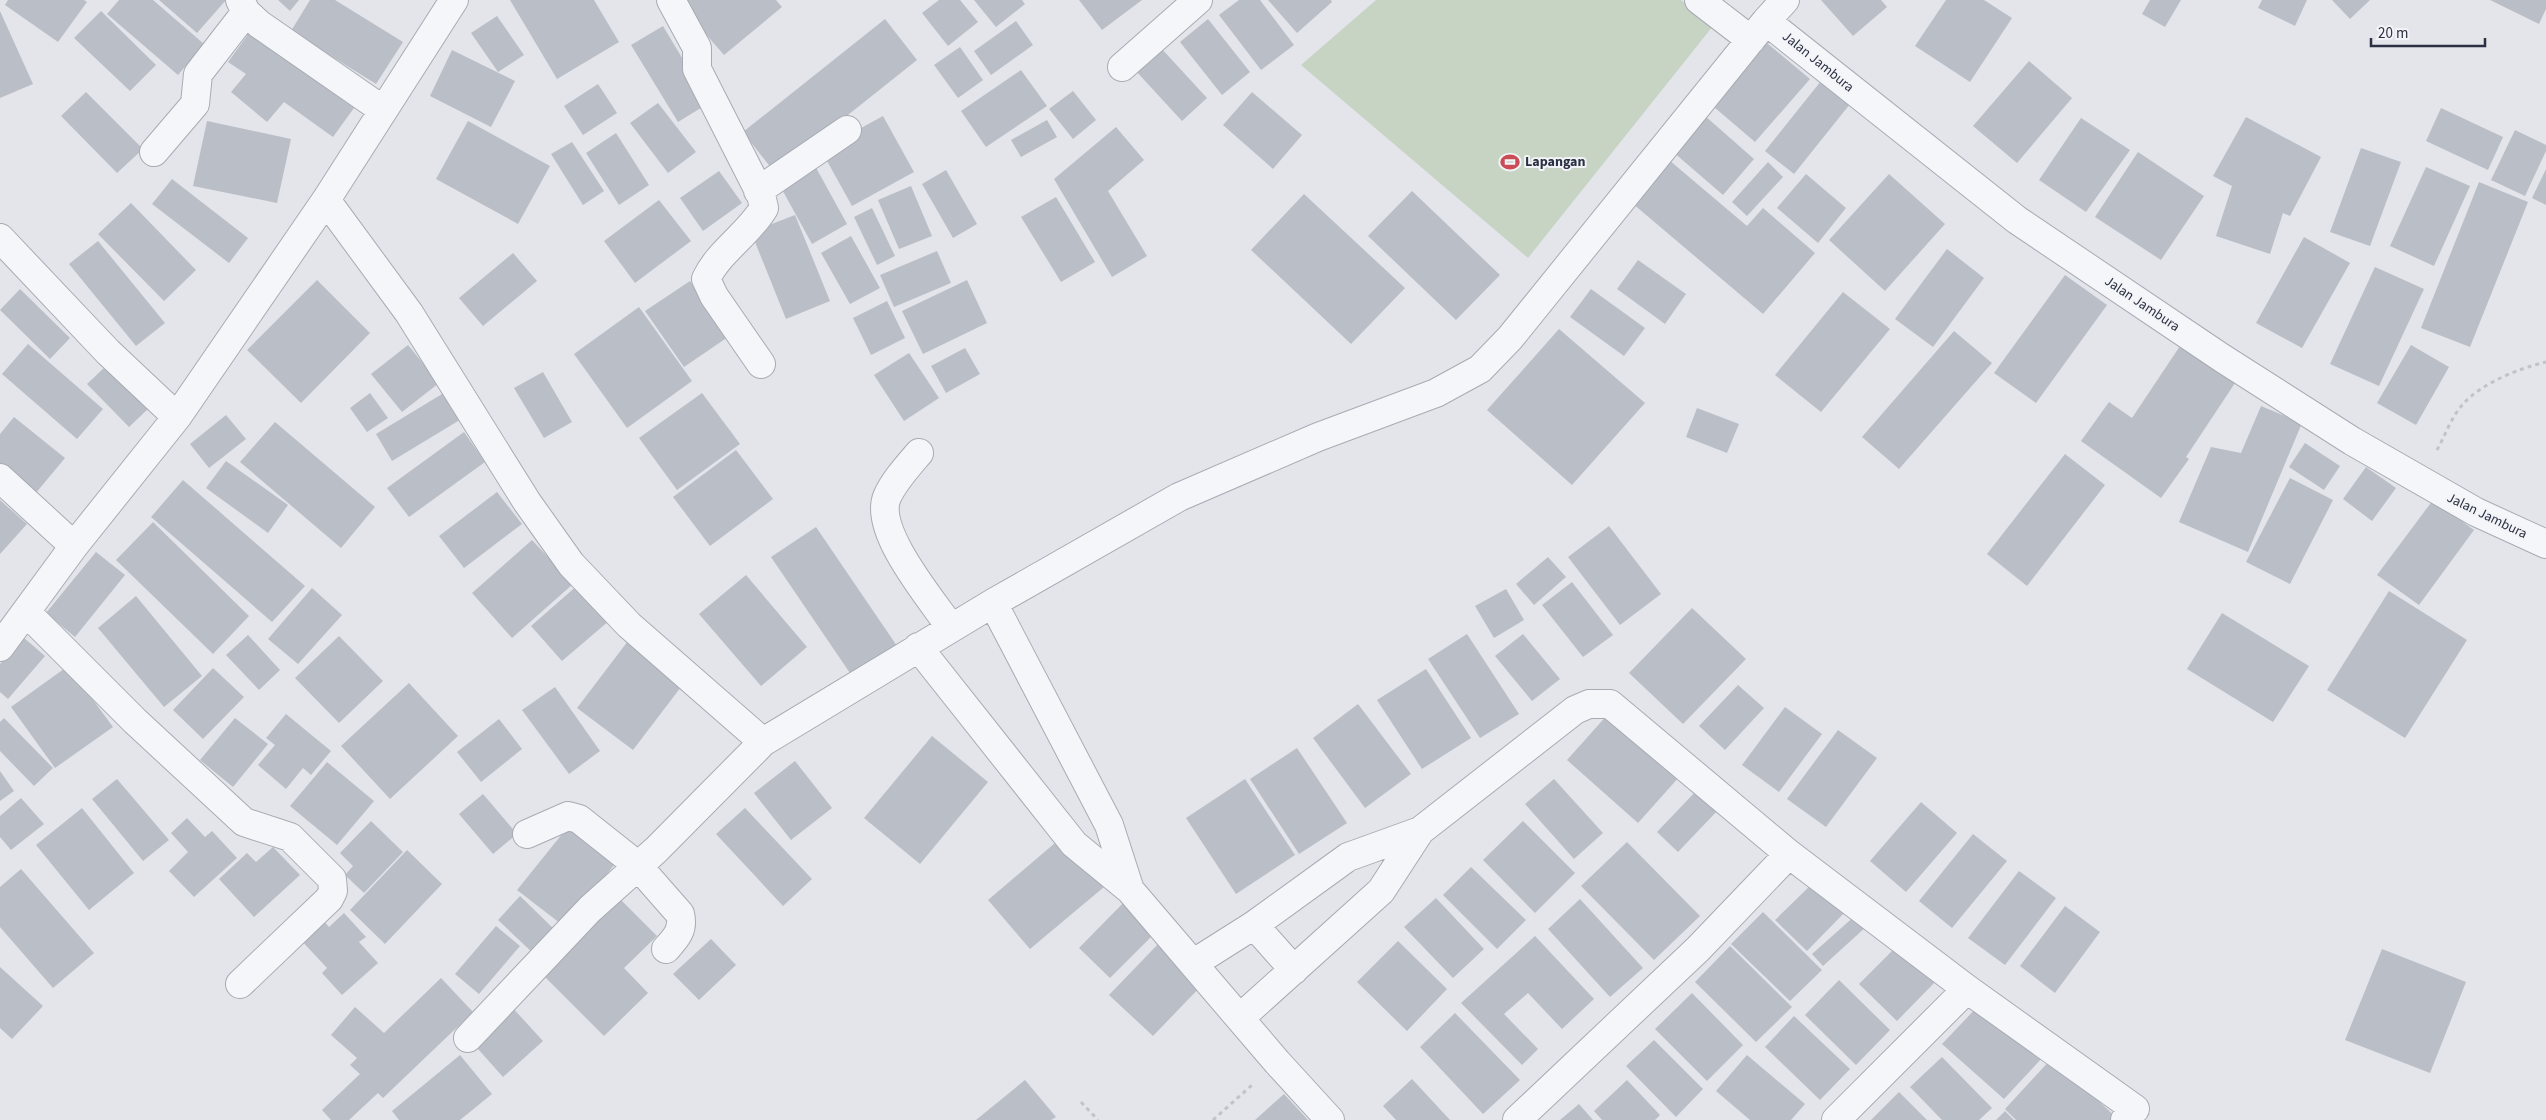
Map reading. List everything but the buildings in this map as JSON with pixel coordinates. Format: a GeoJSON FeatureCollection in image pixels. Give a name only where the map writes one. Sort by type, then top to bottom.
{"type":"FeatureCollection","features":[{"type":"Feature","properties":{"kind":"street"},"geometry":{"type":"LineString","coordinates":[[0,647],[27,613],[74,546],[177,417],[326,200],[454,0]]}},
{"type":"Feature","properties":{"kind":"street"},"geometry":{"type":"LineString","coordinates":[[671,0],[697,48],[698,68],[758,191],[764,208],[755,222],[713,265],[706,279],[714,296],[761,364]]}},
{"type":"Feature","properties":{"kind":"street"},"geometry":{"type":"LineString","coordinates":[[1122,67],[1198,0]]}},
{"type":"Feature","properties":{"kind":"street","name":"Jalan Jambura"},"geometry":{"type":"LineString","coordinates":[[1699,0],[1758,30],[2017,220],[2222,358],[2420,482],[2476,512],[2546,544]]}},
{"type":"Feature","properties":{"kind":"street"},"geometry":{"type":"LineString","coordinates":[[468,1038],[590,909],[656,850],[763,742],[918,647],[1179,497],[1318,437],[1436,393],[1480,369],[1510,338],[1758,30],[1785,0]]}},
{"type":"Feature","properties":{"kind":"street"},"geometry":{"type":"LineString","coordinates":[[154,152],[195,104],[198,74],[243,6],[260,24],[383,110]]}},
{"type":"Feature","properties":{"kind":"street"},"geometry":{"type":"LineString","coordinates":[[758,191],[847,130]]}},
{"type":"Feature","properties":{"kind":"street"},"geometry":{"type":"LineString","coordinates":[[326,200],[409,313],[527,502],[570,564],[629,625],[763,742]]}},
{"type":"Feature","properties":{"kind":"street"},"geometry":{"type":"LineString","coordinates":[[0,238],[108,352],[177,417]]}},
{"type":"Feature","properties":{"kind":"street"},"geometry":{"type":"LineString","coordinates":[[919,453],[902,473],[887,498],[886,520],[894,545],[951,628]]}},
{"type":"Feature","properties":{"kind":"street"},"geometry":{"type":"LineString","coordinates":[[0,478],[74,546]]}},
{"type":"Feature","properties":{"kind":"street"},"geometry":{"type":"LineString","coordinates":[[993,603],[1109,824],[1130,890]]}},
{"type":"Feature","properties":{"kind":"street"},"geometry":{"type":"LineString","coordinates":[[27,613],[135,720],[244,822],[290,836],[332,879],[333,891],[329,899],[240,984]]}},
{"type":"Feature","properties":{"kind":"street"},"geometry":{"type":"LineString","coordinates":[[918,647],[1074,844],[1130,890],[1277,1062],[1330,1120]]}},
{"type":"Feature","properties":{"kind":"street"},"geometry":{"type":"LineString","coordinates":[[1194,963],[1254,925],[1348,857],[1420,831],[1575,710],[1589,704],[1610,704],[1789,854],[2137,1116]]}},
{"type":"Feature","properties":{"kind":"street"},"geometry":{"type":"LineString","coordinates":[[527,834],[568,816],[579,819],[637,865],[680,914],[682,924],[679,934],[666,949]]}},
{"type":"Feature","properties":{"kind":"street"},"geometry":{"type":"LineString","coordinates":[[1240,1018],[1380,891],[1420,831]]}},
{"type":"Feature","properties":{"kind":"street"},"geometry":{"type":"LineString","coordinates":[[1516,1120],[1698,949],[1789,854]]}},
{"type":"Feature","properties":{"kind":"street"},"geometry":{"type":"LineString","coordinates":[[1254,925],[1294,970]]}},
{"type":"Feature","properties":{"kind":"street"},"geometry":{"type":"LineString","coordinates":[[1836,1120],[1967,988]]}},
{"type":"Feature","properties":{"kind":"path"},"geometry":{"type":"LineString","coordinates":[[2420,482],[2464,403],[2494,381],[2529,366],[2546,362]]}},
{"type":"Feature","properties":{"kind":"path"},"geometry":{"type":"LineString","coordinates":[[1213,1120],[1277,1062]]}},
{"type":"Feature","properties":{"kind":"path"},"geometry":{"type":"LineString","coordinates":[[1081,1102],[1098,1120]]}},
{"type":"Feature","properties":{"kind":"green space","name":"Lapangan"},"geometry":{"type":"Polygon","coordinates":[[[1376,0],[1681,0],[1713,26],[1528,258],[1301,65],[1376,0]]]}},
{"type":"Feature","properties":{"kind":"place","name":"Lapangan"},"geometry":{"type":"Point","coordinates":[1510,162]}}]}
